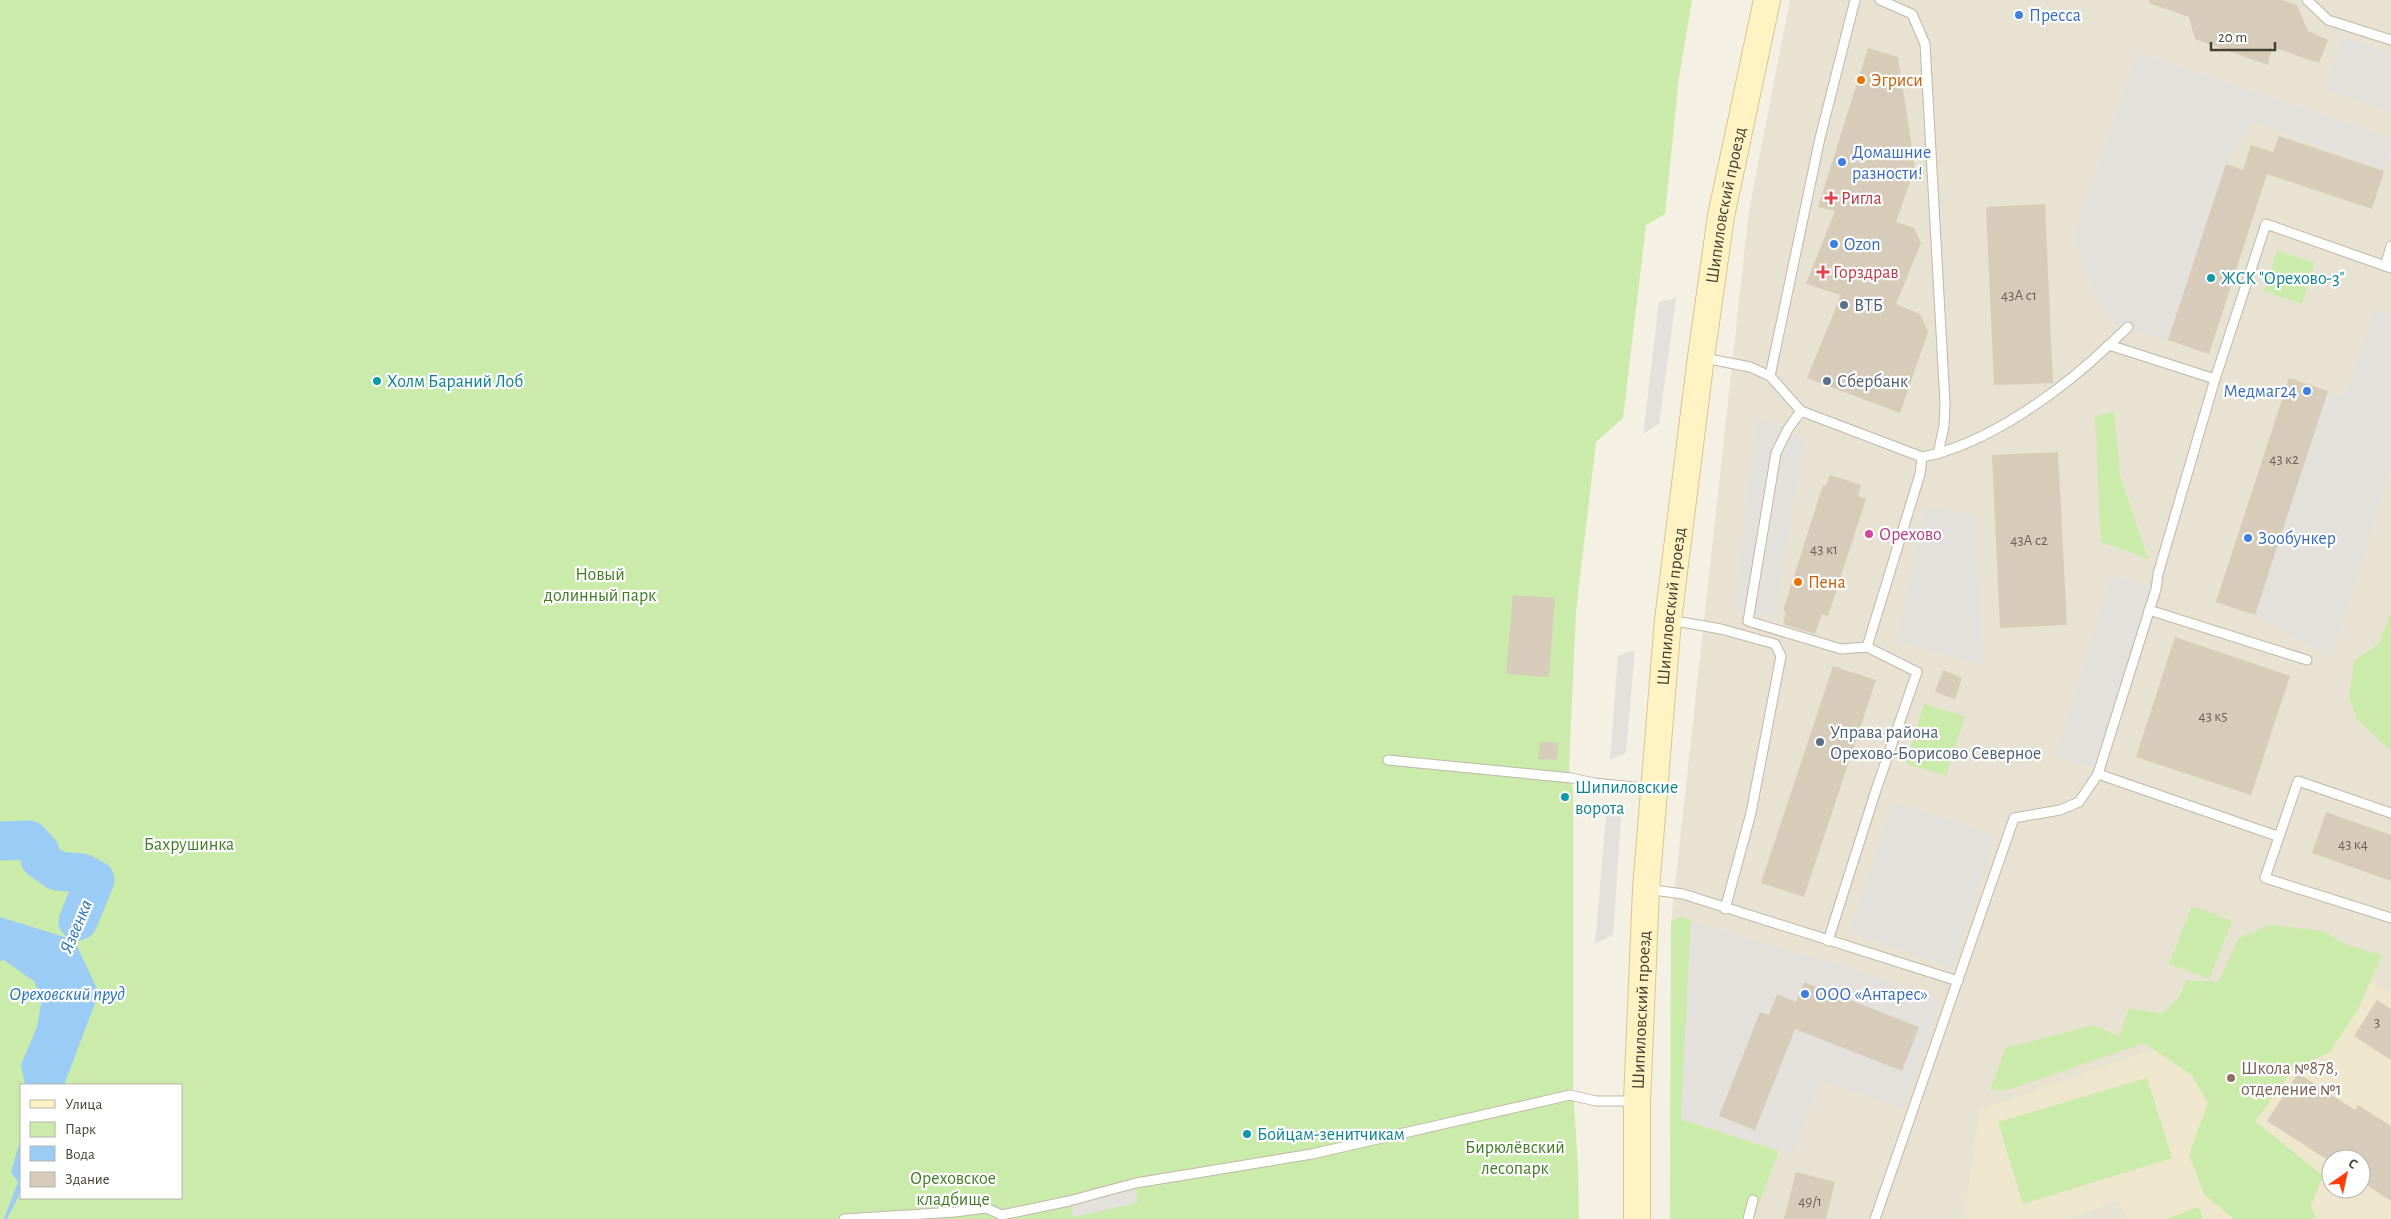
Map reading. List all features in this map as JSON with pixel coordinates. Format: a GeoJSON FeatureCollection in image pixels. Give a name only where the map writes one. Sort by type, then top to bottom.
{"type":"FeatureCollection","features":[{"type":"Feature","properties":{"kind":"main road","name":"Шипиловский проезд"},"geometry":{"type":"LineString","coordinates":[[1637,1219],[1637,1101],[1646,889],[1668,620],[1721,216],[1767,0]]}},
{"type":"Feature","properties":{"kind":"lane"},"geometry":{"type":"LineString","coordinates":[[1770,376],[1820,138],[1855,0]]}},
{"type":"Feature","properties":{"kind":"lane"},"geometry":{"type":"LineString","coordinates":[[1880,0],[1912,14],[1925,44],[1945,403],[1944,426],[1938,454]]}},
{"type":"Feature","properties":{"kind":"lane"},"geometry":{"type":"LineString","coordinates":[[2308,0],[2328,20],[2391,40]]}},
{"type":"Feature","properties":{"kind":"lane"},"geometry":{"type":"LineString","coordinates":[[1875,1219],[2014,818],[2060,810],[2079,802],[2098,774],[2149,610],[2215,379],[2266,224],[2388,267],[2391,246]]}},
{"type":"Feature","properties":{"kind":"lane"},"geometry":{"type":"LineString","coordinates":[[1701,357],[1750,367],[1770,376],[1801,410],[1922,457],[1938,454],[1981,436],[2022,414],[2082,372],[2128,328]]}},
{"type":"Feature","properties":{"kind":"lane"},"geometry":{"type":"LineString","coordinates":[[2109,345],[2215,379]]}},
{"type":"Feature","properties":{"kind":"lane"},"geometry":{"type":"LineString","coordinates":[[1801,410],[1788,429],[1776,453],[1748,621],[1842,649],[1867,647],[1917,672],[1878,781],[1828,941]]}},
{"type":"Feature","properties":{"kind":"lane"},"geometry":{"type":"LineString","coordinates":[[1867,647],[1920,474],[1922,457]]}},
{"type":"Feature","properties":{"kind":"lane"},"geometry":{"type":"LineString","coordinates":[[2149,610],[2306,660]]}},
{"type":"Feature","properties":{"kind":"lane"},"geometry":{"type":"LineString","coordinates":[[1668,620],[1721,629],[1775,644],[1781,656],[1751,813],[1725,909]]}},
{"type":"Feature","properties":{"kind":"lane"},"geometry":{"type":"LineString","coordinates":[[1388,760],[1571,778],[1594,783],[1653,789]]}},
{"type":"Feature","properties":{"kind":"lane"},"geometry":{"type":"LineString","coordinates":[[2098,774],[2251,829],[2278,836]]}},
{"type":"Feature","properties":{"kind":"lane"},"geometry":{"type":"LineString","coordinates":[[2391,814],[2298,781],[2265,878],[2391,918]]}},
{"type":"Feature","properties":{"kind":"lane"},"geometry":{"type":"LineString","coordinates":[[1646,889],[1683,894],[1725,909],[1958,981]]}},
{"type":"Feature","properties":{"kind":"lane"},"geometry":{"type":"LineString","coordinates":[[844,1219],[955,1212],[986,1208],[1002,1215],[1069,1201],[1136,1183],[1312,1154],[1570,1095],[1596,1100],[1637,1101]]}},
{"type":"Feature","properties":{"kind":"lane"},"geometry":{"type":"LineString","coordinates":[[1748,1219],[1753,1200]]}},
{"type":"Feature","properties":{"kind":"shaded area"},"geometry":{"type":"Polygon","coordinates":[[[1790,0],[2391,0],[2391,1219],[1753,1219],[1779,1151],[1681,1119],[1691,921],[1680,916],[1671,922],[1749,210],[1790,0]]]}},
{"type":"Feature","properties":{"kind":"shaded area"},"geometry":{"type":"Polygon","coordinates":[[[2343,37],[2391,53],[2391,112],[2325,89],[2343,37]]]}},
{"type":"Feature","properties":{"kind":"shaded area"},"geometry":{"type":"Polygon","coordinates":[[[2137,53],[2391,138],[2391,149],[2384,171],[2253,121],[2226,164],[2168,340],[2116,324],[2095,295],[2074,237],[2137,53]]]}},
{"type":"Feature","properties":{"kind":"shaded area"},"geometry":{"type":"Polygon","coordinates":[[[1676,298],[1659,424],[1643,434],[1659,302],[1676,298]]]}},
{"type":"Feature","properties":{"kind":"shaded area"},"geometry":{"type":"Polygon","coordinates":[[[2375,310],[2391,315],[2391,467],[2332,657],[2255,615],[2328,391],[2345,398],[2375,310]]]}},
{"type":"Feature","properties":{"kind":"shaded area"},"geometry":{"type":"Polygon","coordinates":[[[1757,417],[1805,438],[1774,617],[1734,609],[1757,417]]]}},
{"type":"Feature","properties":{"kind":"shaded area"},"geometry":{"type":"Polygon","coordinates":[[[1925,507],[1975,514],[1983,665],[1897,641],[1925,507]]]}},
{"type":"Feature","properties":{"kind":"shaded area"},"geometry":{"type":"Polygon","coordinates":[[[2112,575],[2156,589],[2099,769],[2056,756],[2112,575]]]}},
{"type":"Feature","properties":{"kind":"shaded area"},"geometry":{"type":"Polygon","coordinates":[[[1635,650],[1626,753],[1610,760],[1618,656],[1635,650]]]}},
{"type":"Feature","properties":{"kind":"shaded area"},"geometry":{"type":"Polygon","coordinates":[[[1893,802],[1995,835],[1952,968],[1850,932],[1893,802]]]}},
{"type":"Feature","properties":{"kind":"shaded area"},"geometry":{"type":"Polygon","coordinates":[[[1622,805],[1613,935],[1595,944],[1606,815],[1622,805]]]}},
{"type":"Feature","properties":{"kind":"shaded area"},"geometry":{"type":"Polygon","coordinates":[[[1691,921],[1795,953],[1835,963],[1940,999],[1905,1109],[1820,1080],[1793,1154],[1681,1119],[1691,921]],[[1804,982],[1796,1002],[1777,995],[1769,1015],[1760,1012],[1719,1116],[1755,1130],[1795,1029],[1804,982]]]}},
{"type":"Feature","properties":{"kind":"shaded area","name":"Школа №878, отделение №1"},"geometry":{"type":"Polygon","coordinates":[[[2331,963],[2391,993],[2391,1219],[2126,1219],[2119,1200],[2069,1219],[1963,1219],[1980,1110],[2160,1047],[2331,963]]]}},
{"type":"Feature","properties":{"kind":"shaded area"},"geometry":{"type":"Polygon","coordinates":[[[1136,1183],[1137,1203],[1073,1217],[1071,1200],[1136,1183]]]}},
{"type":"Feature","properties":{"kind":"green space","name":"Новый долинный парк"},"geometry":{"type":"Polygon","coordinates":[[[0,0],[1692,0],[1679,77],[1665,214],[1646,225],[1623,418],[1596,442],[1576,611],[1569,769],[1573,790],[1573,1089],[1579,1219],[0,1219],[0,0]]]}},
{"type":"Feature","properties":{"kind":"green space"},"geometry":{"type":"Polygon","coordinates":[[[2277,251],[2315,263],[2302,304],[2264,291],[2277,251]]]}},
{"type":"Feature","properties":{"kind":"green space"},"geometry":{"type":"Polygon","coordinates":[[[2114,411],[2120,475],[2148,559],[2101,542],[2095,416],[2114,411]]]}},
{"type":"Feature","properties":{"kind":"green space"},"geometry":{"type":"Polygon","coordinates":[[[2391,612],[2390,750],[2357,719],[2349,697],[2354,661],[2379,644],[2391,612]]]}},
{"type":"Feature","properties":{"kind":"green space"},"geometry":{"type":"Polygon","coordinates":[[[1924,704],[1965,716],[1946,776],[1906,764],[1924,704]]]}},
{"type":"Feature","properties":{"kind":"green space"},"geometry":{"type":"Polygon","coordinates":[[[2192,906],[2232,921],[2209,979],[2169,964],[2192,906]]]}},
{"type":"Feature","properties":{"kind":"green space"},"geometry":{"type":"Polygon","coordinates":[[[1680,916],[1691,921],[1681,1119],[1779,1151],[1753,1219],[1670,1219],[1671,922],[1680,916]]]}},
{"type":"Feature","properties":{"kind":"green space"},"geometry":{"type":"Polygon","coordinates":[[[2271,925],[2323,931],[2347,945],[2382,955],[2357,1011],[2330,1052],[2293,1070],[2255,1121],[2321,1174],[2321,1181],[2311,1205],[2316,1219],[2234,1219],[2204,1194],[2189,1155],[2208,1103],[2192,1075],[2144,1043],[2008,1090],[1990,1090],[2006,1048],[2094,1025],[2119,1037],[2129,1008],[2162,1014],[2179,997],[2186,980],[2218,982],[2239,938],[2271,925]]]}},
{"type":"Feature","properties":{"kind":"green space"},"geometry":{"type":"Polygon","coordinates":[[[2147,1078],[2172,1158],[2023,1204],[1998,1122],[2147,1078]]]}},
{"type":"Feature","properties":{"kind":"green space"},"geometry":{"type":"Polygon","coordinates":[[[2199,1207],[2203,1219],[2166,1219],[2199,1207]]]}},
{"type":"Feature","properties":{"kind":"water","name":"Ореховский пруд"},"geometry":{"type":"Polygon","coordinates":[[[0,917],[74,940],[99,993],[64,1084],[25,1084],[21,1065],[37,1027],[41,1004],[35,982],[4,960],[0,961],[0,917]]]}},
{"type":"Feature","properties":{"kind":"water"},"geometry":{"type":"Polygon","coordinates":[[[20,1141],[20,1193],[7,1219],[4,1219],[18,1182],[11,1172],[20,1141]]]}},
{"type":"Feature","properties":{"kind":"building"},"geometry":{"type":"Polygon","coordinates":[[[2149,0],[2282,0],[2297,5],[2308,31],[2328,40],[2319,63],[2272,47],[2268,65],[2195,39],[2189,17],[2149,3],[2149,0]]]}},
{"type":"Feature","properties":{"kind":"building"},"geometry":{"type":"Polygon","coordinates":[[[1868,48],[1898,57],[1915,167],[1896,222],[1914,228],[1921,243],[1896,304],[1920,314],[1928,332],[1900,413],[1807,378],[1841,295],[1806,284],[1835,211],[1818,207],[1868,48]]]}},
{"type":"Feature","properties":{"kind":"building","name":"ЖСК \"Орехово-3\""},"geometry":{"type":"Polygon","coordinates":[[[2279,136],[2384,171],[2372,209],[2267,174],[2209,354],[2168,340],[2226,164],[2243,170],[2251,145],[2273,152],[2279,136]]]}},
{"type":"Feature","properties":{"kind":"building"},"geometry":{"type":"Polygon","coordinates":[[[2045,204],[2053,383],[1994,385],[1986,207],[2045,204]]]}},
{"type":"Feature","properties":{"kind":"building"},"geometry":{"type":"Polygon","coordinates":[[[2289,378],[2328,391],[2255,615],[2216,602],[2289,378]]]}},
{"type":"Feature","properties":{"kind":"building"},"geometry":{"type":"Polygon","coordinates":[[[2058,452],[2067,625],[2000,628],[1992,455],[2058,452]]]}},
{"type":"Feature","properties":{"kind":"building"},"geometry":{"type":"Polygon","coordinates":[[[1830,475],[1861,485],[1858,496],[1866,499],[1828,616],[1822,614],[1815,634],[1783,624],[1786,612],[1783,611],[1823,485],[1826,486],[1830,475]]]}},
{"type":"Feature","properties":{"kind":"building"},"geometry":{"type":"Polygon","coordinates":[[[1513,595],[1555,598],[1549,677],[1506,674],[1513,595]]]}},
{"type":"Feature","properties":{"kind":"building"},"geometry":{"type":"Polygon","coordinates":[[[2175,637],[2290,676],[2251,795],[2136,757],[2175,637]]]}},
{"type":"Feature","properties":{"kind":"building"},"geometry":{"type":"Polygon","coordinates":[[[1833,666],[1876,680],[1804,897],[1761,883],[1833,666]]]}},
{"type":"Feature","properties":{"kind":"building"},"geometry":{"type":"Polygon","coordinates":[[[1943,670],[1962,678],[1955,699],[1935,692],[1943,670]]]}},
{"type":"Feature","properties":{"kind":"building"},"geometry":{"type":"Polygon","coordinates":[[[1540,742],[1558,743],[1557,760],[1538,759],[1540,742]]]}},
{"type":"Feature","properties":{"kind":"building"},"geometry":{"type":"Polygon","coordinates":[[[2326,812],[2391,835],[2391,881],[2312,853],[2326,812]]]}},
{"type":"Feature","properties":{"kind":"building"},"geometry":{"type":"Polygon","coordinates":[[[1804,982],[1919,1027],[1902,1071],[1795,1029],[1755,1130],[1719,1116],[1760,1012],[1769,1015],[1777,994],[1796,1002],[1804,982]]]}},
{"type":"Feature","properties":{"kind":"building"},"geometry":{"type":"Polygon","coordinates":[[[2377,1000],[2391,1009],[2391,1060],[2354,1036],[2377,1000]]]}},
{"type":"Feature","properties":{"kind":"building"},"geometry":{"type":"Polygon","coordinates":[[[2298,1073],[2355,1110],[2358,1105],[2391,1126],[2391,1201],[2371,1188],[2371,1149],[2321,1149],[2321,1156],[2267,1121],[2298,1073]]]}},
{"type":"Feature","properties":{"kind":"building"},"geometry":{"type":"Polygon","coordinates":[[[1796,1172],[1835,1182],[1826,1219],[1784,1219],[1796,1172]]]}},
{"type":"Feature","properties":{"kind":"waterway","name":"Язвенка"},"geometry":{"type":"LineString","coordinates":[[0,841],[29,840],[40,852],[40,859],[57,871],[82,873],[95,880],[78,921]]}},
{"type":"Feature","properties":{"kind":"waterway","name":"Язвенка"},"geometry":{"type":"LineString","coordinates":[[69,945],[74,940],[78,921]]}},
{"type":"Feature","properties":{"kind":"place","name":"Пресса"},"geometry":{"type":"Point","coordinates":[2019,15]}},
{"type":"Feature","properties":{"kind":"place","name":"Эгриси"},"geometry":{"type":"Point","coordinates":[1861,80]}},
{"type":"Feature","properties":{"kind":"place","name":"Домашние разности!"},"geometry":{"type":"Point","coordinates":[1842,162]}},
{"type":"Feature","properties":{"kind":"place","name":"Ригла"},"geometry":{"type":"Point","coordinates":[1831,198]}},
{"type":"Feature","properties":{"kind":"place","name":"Ozon"},"geometry":{"type":"Point","coordinates":[1834,244]}},
{"type":"Feature","properties":{"kind":"place","name":"Горздрав"},"geometry":{"type":"Point","coordinates":[1823,272]}},
{"type":"Feature","properties":{"kind":"place","name":"ЖСК \"Орехово-3\""},"geometry":{"type":"Point","coordinates":[2211,278]}},
{"type":"Feature","properties":{"kind":"place","name":"ВТБ"},"geometry":{"type":"Point","coordinates":[1844,305]}},
{"type":"Feature","properties":{"kind":"place","name":"Холм Бараний Лоб"},"geometry":{"type":"Point","coordinates":[377,381]}},
{"type":"Feature","properties":{"kind":"place","name":"Сбербанк"},"geometry":{"type":"Point","coordinates":[1827,381]}},
{"type":"Feature","properties":{"kind":"place","name":"Медмаг24"},"geometry":{"type":"Point","coordinates":[2307,391]}},
{"type":"Feature","properties":{"kind":"place","name":"Орехово"},"geometry":{"type":"Point","coordinates":[1869,534]}},
{"type":"Feature","properties":{"kind":"place","name":"Зообункер"},"geometry":{"type":"Point","coordinates":[2248,538]}},
{"type":"Feature","properties":{"kind":"place","name":"Пена"},"geometry":{"type":"Point","coordinates":[1798,582]}},
{"type":"Feature","properties":{"kind":"place","name":"Управа района Орехово-Борисово Северное"},"geometry":{"type":"Point","coordinates":[1820,742]}},
{"type":"Feature","properties":{"kind":"place","name":"Шипиловские ворота"},"geometry":{"type":"Point","coordinates":[1565,797]}},
{"type":"Feature","properties":{"kind":"place","name":"ООО «Антарес»"},"geometry":{"type":"Point","coordinates":[1805,994]}},
{"type":"Feature","properties":{"kind":"place","name":"Школа №878, отделение №1"},"geometry":{"type":"Point","coordinates":[2231,1078]}},
{"type":"Feature","properties":{"kind":"place","name":"Бойцам-зенитчикам"},"geometry":{"type":"Point","coordinates":[1247,1134]}},
{"type":"Feature","properties":{"kind":"park label","name":"Бахрушинка"},"geometry":{"type":"Point","coordinates":[189,844]}},
{"type":"Feature","properties":{"kind":"park label","name":"Бирюлёвский лесопарк"},"geometry":{"type":"Point","coordinates":[1515,1157]}},
{"type":"Feature","properties":{"kind":"park label","name":"Ореховское кладбище"},"geometry":{"type":"Point","coordinates":[953,1188]}}]}
